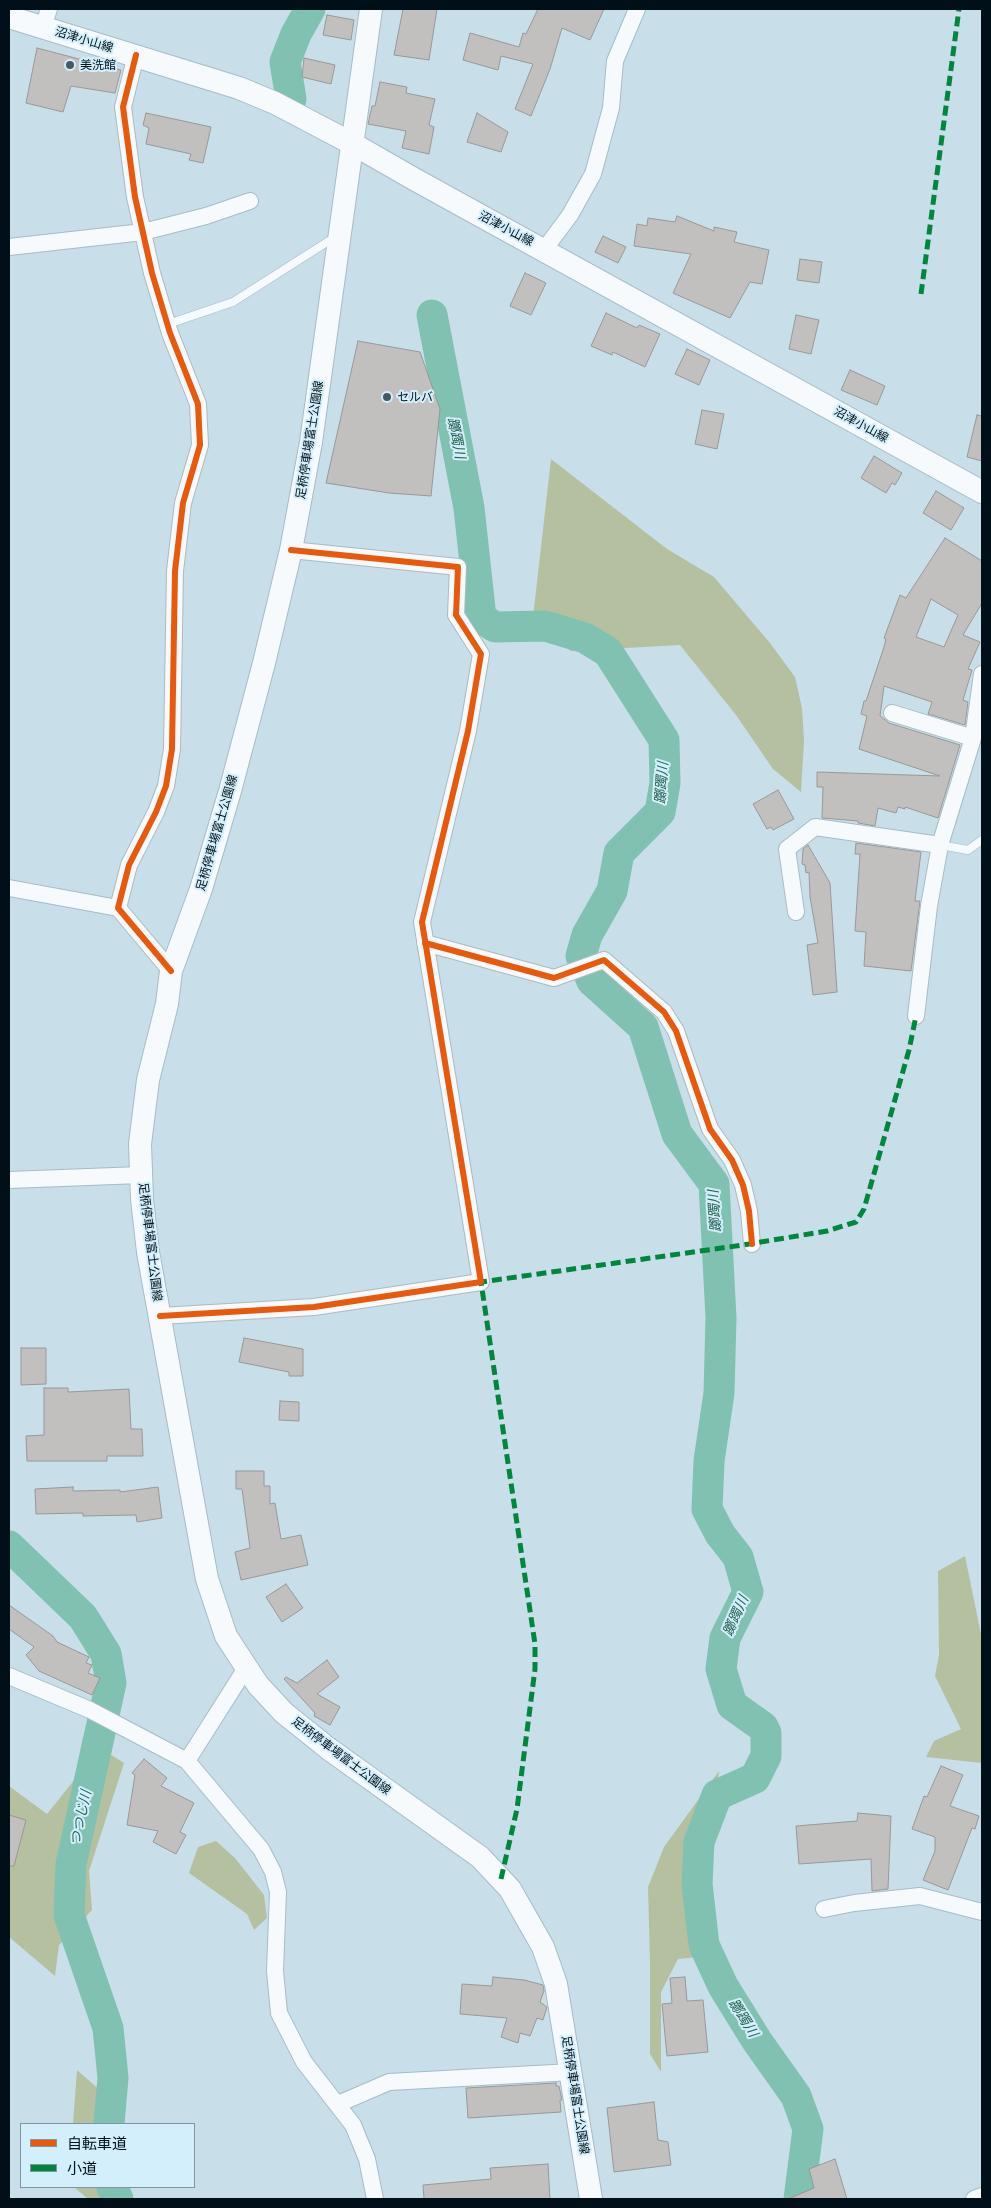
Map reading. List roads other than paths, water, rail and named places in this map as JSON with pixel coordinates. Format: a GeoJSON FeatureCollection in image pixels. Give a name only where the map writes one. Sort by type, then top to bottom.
{"type":"FeatureCollection","features":[{"type":"Feature","properties":{"kind":"main road","name":"足柄停車場富士公園線"},"geometry":{"type":"LineString","coordinates":[[371,9],[311,442],[291,550],[264,663],[230,790],[201,890],[171,971],[167,1004],[148,1080],[140,1144],[148,1252],[207,1580],[226,1636],[246,1668],[284,1713],[329,1749],[480,1857],[510,1889],[543,1947],[556,1984],[572,2072],[591,2199]]}},
{"type":"Feature","properties":{"kind":"main road","name":"沼津小山線"},"geometry":{"type":"LineString","coordinates":[[9,17],[46,18],[136,55],[239,88],[275,103],[353,144],[414,180],[982,492]]}},
{"type":"Feature","properties":{"kind":"street"},"geometry":{"type":"LineString","coordinates":[[544,250],[570,215],[593,174],[610,108],[615,61],[637,9]]}},
{"type":"Feature","properties":{"kind":"street"},"geometry":{"type":"LineString","coordinates":[[118,908],[129,865],[156,812],[166,786],[172,749],[175,571],[183,503],[200,445],[198,404],[168,324],[152,273],[142,232],[128,154],[123,108],[136,55]]}},
{"type":"Feature","properties":{"kind":"street"},"geometry":{"type":"LineString","coordinates":[[9,247],[142,232],[206,216],[250,201]]}},
{"type":"Feature","properties":{"kind":"street"},"geometry":{"type":"LineString","coordinates":[[160,1316],[314,1307],[481,1282],[422,922],[468,731],[481,654],[456,615],[458,567],[291,550]]}},
{"type":"Feature","properties":{"kind":"street"},"geometry":{"type":"LineString","coordinates":[[916,1016],[929,906],[940,845],[973,738],[982,674]]}},
{"type":"Feature","properties":{"kind":"street"},"geometry":{"type":"LineString","coordinates":[[892,713],[973,738]]}},
{"type":"Feature","properties":{"kind":"street"},"geometry":{"type":"LineString","coordinates":[[796,912],[787,849],[815,827],[940,845]]}},
{"type":"Feature","properties":{"kind":"street"},"geometry":{"type":"LineString","coordinates":[[9,888],[118,908],[171,971]]}},
{"type":"Feature","properties":{"kind":"street"},"geometry":{"type":"LineString","coordinates":[[426,943],[554,978],[604,960],[664,1012],[676,1031],[710,1129],[732,1160],[743,1185],[749,1211],[752,1244]]}},
{"type":"Feature","properties":{"kind":"street"},"geometry":{"type":"LineString","coordinates":[[9,1180],[141,1176]]}},
{"type":"Feature","properties":{"kind":"street"},"geometry":{"type":"LineString","coordinates":[[187,1761],[246,1668]]}},
{"type":"Feature","properties":{"kind":"street"},"geometry":{"type":"LineString","coordinates":[[9,1676],[90,1710],[187,1761],[261,1849],[273,1872],[278,1892],[275,1971],[279,2014],[304,2062],[353,2125],[367,2159],[374,2199]]}},
{"type":"Feature","properties":{"kind":"street"},"geometry":{"type":"LineString","coordinates":[[824,1909],[854,1903],[920,1896],[982,1912]]}},
{"type":"Feature","properties":{"kind":"street"},"geometry":{"type":"LineString","coordinates":[[338,2104],[390,2082],[572,2072]]}},
{"type":"Feature","properties":{"kind":"street"},"geometry":{"type":"LineString","coordinates":[[974,2199],[982,2196]]}},
{"type":"Feature","properties":{"kind":"lane"},"geometry":{"type":"LineString","coordinates":[[168,324],[233,302],[341,233]]}},
{"type":"Feature","properties":{"kind":"lane"},"geometry":{"type":"LineString","coordinates":[[940,845],[955,850],[968,850],[982,840]]}},
{"type":"Feature","properties":{"kind":"waterway","name":"躑躅川"},"geometry":{"type":"LineString","coordinates":[[291,99],[285,62],[296,34],[310,9]]}},
{"type":"Feature","properties":{"kind":"waterway","name":"躑躅川"},"geometry":{"type":"LineString","coordinates":[[432,315],[469,508],[481,618],[495,627],[545,626],[585,638],[608,652],[664,740],[665,783],[660,812],[619,853],[612,891],[587,935],[581,956],[592,981],[643,1027],[677,1134],[714,1184],[721,1318],[719,1393],[709,1461],[707,1509],[720,1534],[738,1557],[748,1592],[725,1638],[721,1669],[732,1705],[763,1727],[766,1733],[766,1756],[755,1778],[717,1795],[699,1842],[697,1884],[704,1945],[723,1986],[757,2041],[796,2096],[808,2129],[799,2199]]}},
{"type":"Feature","properties":{"kind":"waterway","name":"つつじ川"},"geometry":{"type":"LineString","coordinates":[[9,1546],[83,1617],[106,1654],[111,1683],[71,1864],[69,1915],[108,2028],[113,2078],[109,2123]]}},
{"type":"Feature","properties":{"kind":"waterway","name":"つつじ川"},"geometry":{"type":"LineString","coordinates":[[112,2188],[118,2199]]}},
{"type":"Feature","properties":{"kind":"place","name":"美洗館"},"geometry":{"type":"Point","coordinates":[70,65]}},
{"type":"Feature","properties":{"kind":"place","name":"セルバ"},"geometry":{"type":"Point","coordinates":[387,397]}}]}
